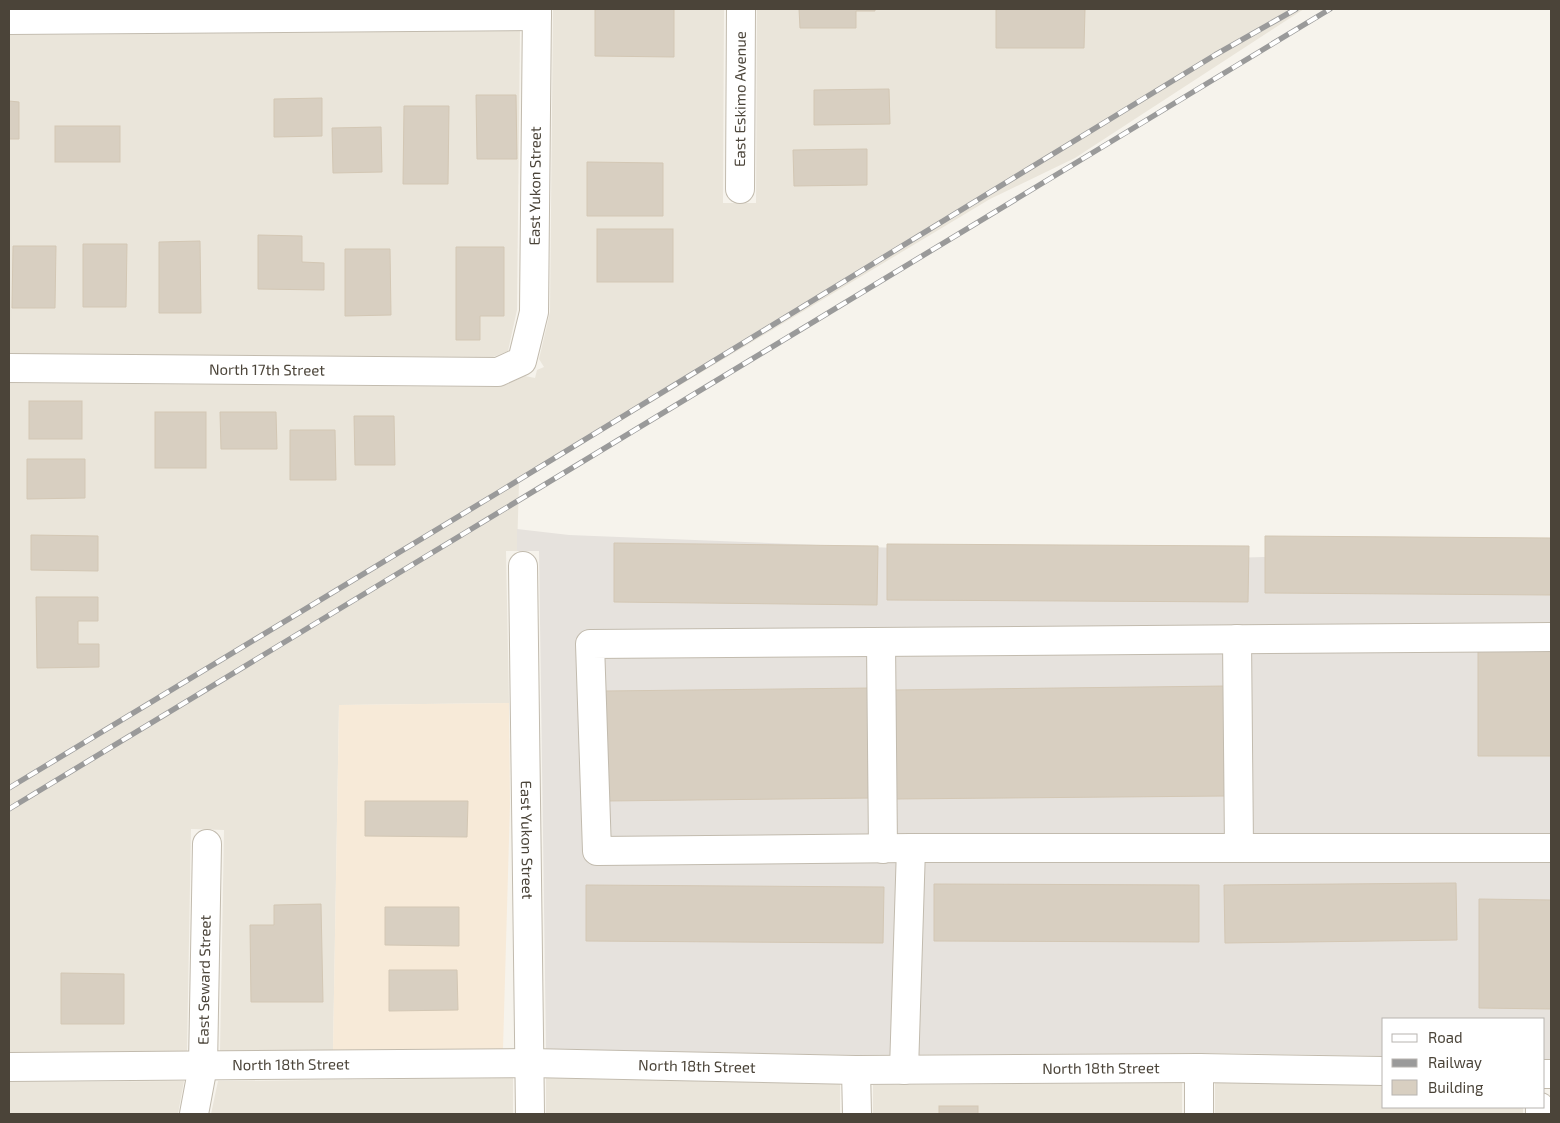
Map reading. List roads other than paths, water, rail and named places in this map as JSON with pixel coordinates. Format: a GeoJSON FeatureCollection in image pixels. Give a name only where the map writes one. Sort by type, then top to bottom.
{"type":"FeatureCollection","features":[{"type":"Feature","properties":{"kind":"street","name":"East Eskimo Avenue"},"geometry":{"type":"LineString","coordinates":[[740,189],[741,9]]}},
{"type":"Feature","properties":{"kind":"street"},"geometry":{"type":"LineString","coordinates":[[9,20],[537,12]]}},
{"type":"Feature","properties":{"kind":"street","name":"East Yukon Street"},"geometry":{"type":"LineString","coordinates":[[522,361],[534,312],[537,12]]}},
{"type":"Feature","properties":{"kind":"street","name":"North 17th Street"},"geometry":{"type":"LineString","coordinates":[[9,368],[498,372],[522,361]]}},
{"type":"Feature","properties":{"kind":"street","name":"East Yukon Street"},"geometry":{"type":"LineString","coordinates":[[523,566],[530,1114]]}},
{"type":"Feature","properties":{"kind":"street"},"geometry":{"type":"LineString","coordinates":[[1551,637],[590,644],[597,851],[911,848],[1551,848]]}},
{"type":"Feature","properties":{"kind":"street"},"geometry":{"type":"LineString","coordinates":[[1237,639],[1239,848]]}},
{"type":"Feature","properties":{"kind":"street"},"geometry":{"type":"LineString","coordinates":[[881,642],[883,849]]}},
{"type":"Feature","properties":{"kind":"street","name":"East Seward Street"},"geometry":{"type":"LineString","coordinates":[[194,1114],[203,1066],[207,844]]}},
{"type":"Feature","properties":{"kind":"street"},"geometry":{"type":"LineString","coordinates":[[904,1070],[911,848]]}},
{"type":"Feature","properties":{"kind":"street","name":"North 18th Street"},"geometry":{"type":"LineString","coordinates":[[9,1067],[530,1063],[856,1070],[1199,1068],[1382,1071]]}},
{"type":"Feature","properties":{"kind":"street"},"geometry":{"type":"LineString","coordinates":[[1198,1114],[1199,1068]]}},
{"type":"Feature","properties":{"kind":"street"},"geometry":{"type":"LineString","coordinates":[[856,1070],[857,1114]]}},
{"type":"Feature","properties":{"kind":"railway"},"geometry":{"type":"LineString","coordinates":[[9,788],[499,492],[1215,55],[1296,9]]}},
{"type":"Feature","properties":{"kind":"railway"},"geometry":{"type":"LineString","coordinates":[[9,809],[1330,9]]}}]}
